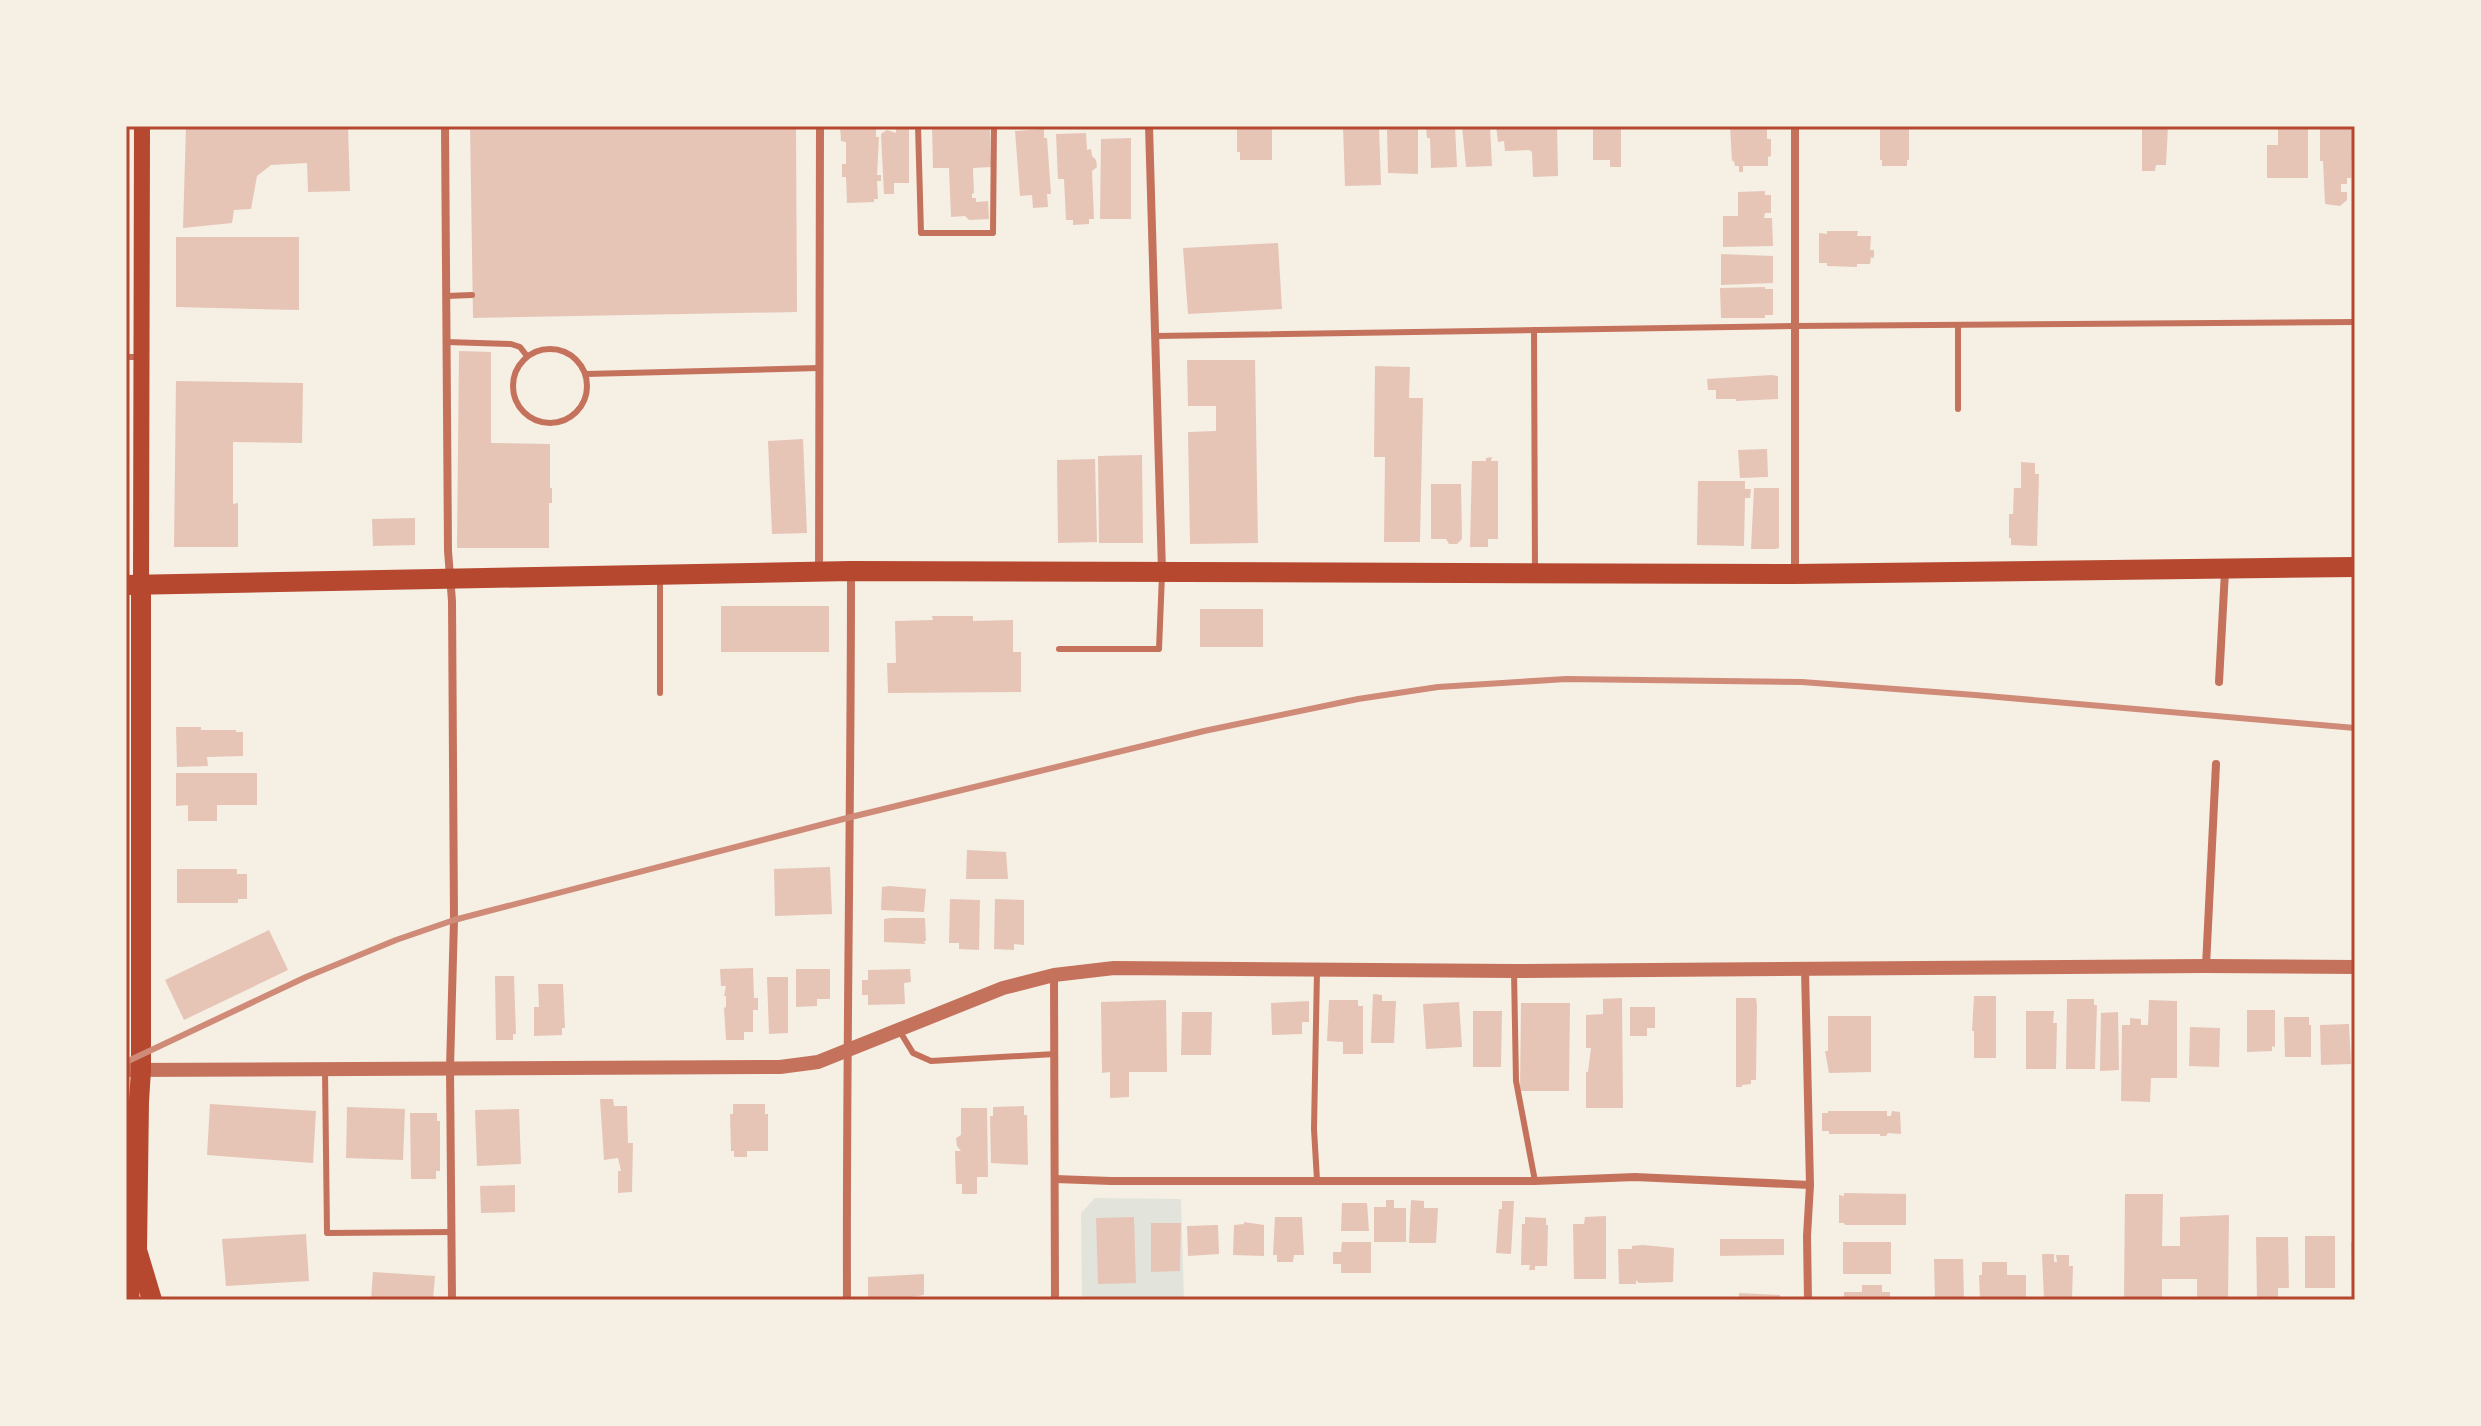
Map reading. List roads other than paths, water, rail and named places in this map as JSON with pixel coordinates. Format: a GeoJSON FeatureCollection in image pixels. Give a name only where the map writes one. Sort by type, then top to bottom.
{"type":"FeatureCollection","features":[{"type":"Feature","properties":{"kind":"main road"},"geometry":{"type":"LineString","coordinates":[[128,1293],[137,1250],[139,1101],[134,1070],[134,357],[142,126]]}},
{"type":"Feature","properties":{"kind":"main road"},"geometry":{"type":"LineString","coordinates":[[134,585],[851,571],[1795,574],[2355,567]]}},
{"type":"Feature","properties":{"kind":"main road"},"geometry":{"type":"LineString","coordinates":[[137,1250],[152,1300]]}},
{"type":"Feature","properties":{"kind":"street"},"geometry":{"type":"LineString","coordinates":[[445,126],[454,920],[450,1068],[452,1300]]}},
{"type":"Feature","properties":{"kind":"street"},"geometry":{"type":"LineString","coordinates":[[819,572],[820,126]]}},
{"type":"Feature","properties":{"kind":"street"},"geometry":{"type":"LineString","coordinates":[[1149,126],[1162,572]]}},
{"type":"Feature","properties":{"kind":"street"},"geometry":{"type":"LineString","coordinates":[[1795,126],[1795,574]]}},
{"type":"Feature","properties":{"kind":"street"},"geometry":{"type":"LineString","coordinates":[[2219,682],[2225,569]]}},
{"type":"Feature","properties":{"kind":"street"},"geometry":{"type":"LineString","coordinates":[[847,1300],[851,571]]}},
{"type":"Feature","properties":{"kind":"street"},"geometry":{"type":"LineString","coordinates":[[2206,966],[2216,764]]}},
{"type":"Feature","properties":{"kind":"street"},"geometry":{"type":"LineString","coordinates":[[134,1070],[780,1067],[818,1062],[1003,988],[1054,975],[1114,968],[1514,971],[2355,967]]}},
{"type":"Feature","properties":{"kind":"street"},"geometry":{"type":"LineString","coordinates":[[1805,970],[1810,1185],[1808,1300]]}},
{"type":"Feature","properties":{"kind":"street"},"geometry":{"type":"LineString","coordinates":[[1054,975],[1055,1300]]}},
{"type":"Feature","properties":{"kind":"street"},"geometry":{"type":"LineString","coordinates":[[1055,1179],[1535,1181],[1635,1177],[1810,1185]]}},
{"type":"Feature","properties":{"kind":"lane"},"geometry":{"type":"LineString","coordinates":[[918,126],[921,233],[993,233],[994,126]]}},
{"type":"Feature","properties":{"kind":"lane"},"geometry":{"type":"LineString","coordinates":[[446,296],[472,295]]}},
{"type":"Feature","properties":{"kind":"lane"},"geometry":{"type":"LineString","coordinates":[[1156,336],[1794,326],[2355,322]]}},
{"type":"Feature","properties":{"kind":"lane"},"geometry":{"type":"LineString","coordinates":[[1958,325],[1958,409]]}},
{"type":"Feature","properties":{"kind":"lane"},"geometry":{"type":"LineString","coordinates":[[1534,330],[1535,574]]}},
{"type":"Feature","properties":{"kind":"lane"},"geometry":{"type":"LineString","coordinates":[[446,342],[511,344],[520,347],[527,356]]}},
{"type":"Feature","properties":{"kind":"lane"},"geometry":{"type":"LineString","coordinates":[[549,349],[561,350],[580,364],[586,374],[585,400],[568,419],[556,424],[543,424],[521,411],[512,387],[514,375],[527,356],[549,349]]}},
{"type":"Feature","properties":{"kind":"lane"},"geometry":{"type":"LineString","coordinates":[[586,374],[819,368]]}},
{"type":"Feature","properties":{"kind":"lane"},"geometry":{"type":"LineString","coordinates":[[1059,649],[1159,649],[1162,572]]}},
{"type":"Feature","properties":{"kind":"lane"},"geometry":{"type":"LineString","coordinates":[[660,576],[660,693]]}},
{"type":"Feature","properties":{"kind":"lane"},"geometry":{"type":"LineString","coordinates":[[1317,971],[1314,1129],[1317,1180]]}},
{"type":"Feature","properties":{"kind":"lane"},"geometry":{"type":"LineString","coordinates":[[1514,971],[1516,1081],[1535,1181]]}},
{"type":"Feature","properties":{"kind":"lane"},"geometry":{"type":"LineString","coordinates":[[899,1030],[913,1053],[931,1061],[1055,1054]]}},
{"type":"Feature","properties":{"kind":"lane"},"geometry":{"type":"LineString","coordinates":[[325,1069],[327,1233],[452,1232]]}},
{"type":"Feature","properties":{"kind":"railway"},"geometry":{"type":"LineString","coordinates":[[126,1062],[306,977],[454,920],[851,817],[1204,731],[1358,699],[1438,687],[1566,679],[1802,682],[2355,728]]}}]}
